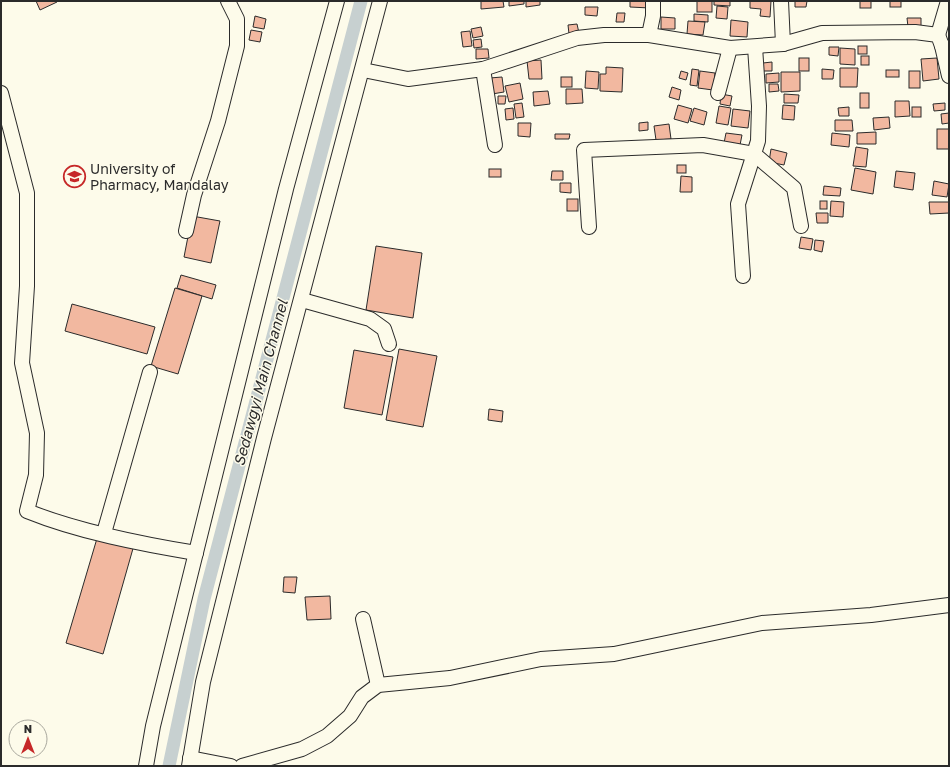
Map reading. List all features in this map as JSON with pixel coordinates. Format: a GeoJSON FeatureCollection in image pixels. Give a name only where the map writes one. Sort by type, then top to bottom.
{"type":"FeatureCollection","features":[{"type":"Feature","properties":{"kind":"street"},"geometry":{"type":"LineString","coordinates":[[186,231],[194,195],[218,121],[237,46],[238,19],[228,1]]}},
{"type":"Feature","properties":{"kind":"street"},"geometry":{"type":"LineString","coordinates":[[146,766],[153,726],[286,189],[337,1]]}},
{"type":"Feature","properties":{"kind":"street"},"geometry":{"type":"LineString","coordinates":[[231,766],[189,762],[203,682],[264,438],[302,300],[380,1]]}},
{"type":"Feature","properties":{"kind":"street"},"geometry":{"type":"LineString","coordinates":[[649,35],[653,16],[653,1]]}},
{"type":"Feature","properties":{"kind":"street"},"geometry":{"type":"LineString","coordinates":[[781,1],[783,44]]}},
{"type":"Feature","properties":{"kind":"street"},"geometry":{"type":"LineString","coordinates":[[948,1],[943,43],[949,76]]}},
{"type":"Feature","properties":{"kind":"street"},"geometry":{"type":"LineString","coordinates":[[363,70],[408,79],[483,69],[577,38],[604,35],[649,35],[730,48],[783,44],[822,33],[915,32],[943,43]]}},
{"type":"Feature","properties":{"kind":"street"},"geometry":{"type":"LineString","coordinates":[[743,276],[738,204],[758,141],[759,106],[755,47]]}},
{"type":"Feature","properties":{"kind":"street"},"geometry":{"type":"LineString","coordinates":[[718,93],[730,48]]}},
{"type":"Feature","properties":{"kind":"street"},"geometry":{"type":"LineString","coordinates":[[483,69],[495,145]]}},
{"type":"Feature","properties":{"kind":"street"},"geometry":{"type":"LineString","coordinates":[[1,92],[27,193],[27,286],[22,363],[37,433],[36,475],[27,511],[50,520],[153,546],[196,553]]}},
{"type":"Feature","properties":{"kind":"street"},"geometry":{"type":"LineString","coordinates":[[590,227],[584,150],[669,145],[703,145],[754,154],[794,188],[802,226]]}},
{"type":"Feature","properties":{"kind":"street"},"geometry":{"type":"LineString","coordinates":[[302,300],[370,318],[384,329],[388,344]]}},
{"type":"Feature","properties":{"kind":"street"},"geometry":{"type":"LineString","coordinates":[[104,533],[150,372]]}},
{"type":"Feature","properties":{"kind":"street"},"geometry":{"type":"LineString","coordinates":[[242,766],[302,749],[327,736],[350,716],[362,697],[378,685],[450,678],[541,659],[614,654],[762,623],[871,616],[949,605]]}},
{"type":"Feature","properties":{"kind":"street"},"geometry":{"type":"LineString","coordinates":[[363,619],[378,685]]}},
{"type":"Feature","properties":{"kind":"building"},"geometry":{"type":"Polygon","coordinates":[[[36,1],[56,1],[57,2],[40,10],[36,1]]]}},
{"type":"Feature","properties":{"kind":"building"},"geometry":{"type":"Polygon","coordinates":[[[481,1],[503,1],[504,7],[481,9],[481,1]]]}},
{"type":"Feature","properties":{"kind":"building"},"geometry":{"type":"Polygon","coordinates":[[[509,1],[524,1],[524,4],[509,6],[509,1]]]}},
{"type":"Feature","properties":{"kind":"building"},"geometry":{"type":"Polygon","coordinates":[[[526,1],[540,1],[540,5],[526,7],[526,1]]]}},
{"type":"Feature","properties":{"kind":"building"},"geometry":{"type":"Polygon","coordinates":[[[630,1],[650,1],[650,8],[630,7],[630,1]]]}},
{"type":"Feature","properties":{"kind":"building"},"geometry":{"type":"Polygon","coordinates":[[[697,1],[712,1],[712,12],[697,12],[697,1]]]}},
{"type":"Feature","properties":{"kind":"building"},"geometry":{"type":"Polygon","coordinates":[[[714,1],[730,1],[730,6],[714,5],[714,1]]]}},
{"type":"Feature","properties":{"kind":"building"},"geometry":{"type":"Polygon","coordinates":[[[750,1],[771,1],[770,17],[760,16],[761,9],[750,8],[750,1]]]}},
{"type":"Feature","properties":{"kind":"building"},"geometry":{"type":"Polygon","coordinates":[[[795,1],[807,1],[806,7],[795,7],[795,1]]]}},
{"type":"Feature","properties":{"kind":"building"},"geometry":{"type":"Polygon","coordinates":[[[860,1],[871,1],[871,8],[860,8],[860,1]]]}},
{"type":"Feature","properties":{"kind":"building"},"geometry":{"type":"Polygon","coordinates":[[[890,1],[901,1],[901,7],[890,7],[890,1]]]}},
{"type":"Feature","properties":{"kind":"building"},"geometry":{"type":"Polygon","coordinates":[[[717,6],[728,7],[727,19],[716,18],[717,6]]]}},
{"type":"Feature","properties":{"kind":"building"},"geometry":{"type":"Polygon","coordinates":[[[585,7],[598,7],[597,16],[585,15],[585,7]]]}},
{"type":"Feature","properties":{"kind":"building"},"geometry":{"type":"Polygon","coordinates":[[[617,13],[625,13],[624,22],[616,22],[617,13]]]}},
{"type":"Feature","properties":{"kind":"building"},"geometry":{"type":"Polygon","coordinates":[[[694,14],[708,15],[708,22],[694,21],[694,14]]]}},
{"type":"Feature","properties":{"kind":"building"},"geometry":{"type":"Polygon","coordinates":[[[255,16],[266,19],[264,29],[253,27],[255,16]]]}},
{"type":"Feature","properties":{"kind":"building"},"geometry":{"type":"Polygon","coordinates":[[[661,17],[675,18],[675,29],[661,29],[661,17]]]}},
{"type":"Feature","properties":{"kind":"building"},"geometry":{"type":"Polygon","coordinates":[[[907,18],[921,18],[921,27],[908,27],[907,18]]]}},
{"type":"Feature","properties":{"kind":"building"},"geometry":{"type":"Polygon","coordinates":[[[731,20],[748,22],[747,37],[730,36],[731,20]]]}},
{"type":"Feature","properties":{"kind":"building"},"geometry":{"type":"Polygon","coordinates":[[[688,21],[705,22],[703,35],[687,34],[688,21]]]}},
{"type":"Feature","properties":{"kind":"building"},"geometry":{"type":"Polygon","coordinates":[[[577,24],[579,33],[569,34],[568,25],[577,24]]]}},
{"type":"Feature","properties":{"kind":"building"},"geometry":{"type":"Polygon","coordinates":[[[481,27],[483,36],[473,38],[471,29],[481,27]]]}},
{"type":"Feature","properties":{"kind":"building"},"geometry":{"type":"Polygon","coordinates":[[[251,30],[262,32],[260,42],[249,40],[251,30]]]}},
{"type":"Feature","properties":{"kind":"building"},"geometry":{"type":"Polygon","coordinates":[[[470,31],[472,46],[463,47],[461,32],[470,31]]]}},
{"type":"Feature","properties":{"kind":"building"},"geometry":{"type":"Polygon","coordinates":[[[481,39],[482,47],[474,48],[473,40],[481,39]]]}},
{"type":"Feature","properties":{"kind":"building"},"geometry":{"type":"Polygon","coordinates":[[[858,46],[867,46],[867,54],[858,54],[858,46]]]}},
{"type":"Feature","properties":{"kind":"building"},"geometry":{"type":"Polygon","coordinates":[[[829,47],[839,47],[838,56],[829,55],[829,47]]]}},
{"type":"Feature","properties":{"kind":"building"},"geometry":{"type":"Polygon","coordinates":[[[840,48],[855,49],[855,65],[840,64],[840,48]]]}},
{"type":"Feature","properties":{"kind":"building"},"geometry":{"type":"Polygon","coordinates":[[[476,49],[488,49],[489,58],[476,59],[476,49]]]}},
{"type":"Feature","properties":{"kind":"building"},"geometry":{"type":"Polygon","coordinates":[[[861,56],[869,56],[869,65],[861,65],[861,56]]]}},
{"type":"Feature","properties":{"kind":"building"},"geometry":{"type":"Polygon","coordinates":[[[799,58],[809,58],[809,71],[799,71],[799,58]]]}},
{"type":"Feature","properties":{"kind":"building"},"geometry":{"type":"Polygon","coordinates":[[[937,58],[939,79],[923,81],[921,59],[937,58]]]}},
{"type":"Feature","properties":{"kind":"building"},"geometry":{"type":"Polygon","coordinates":[[[541,60],[542,79],[529,79],[527,61],[541,60]]]}},
{"type":"Feature","properties":{"kind":"building"},"geometry":{"type":"Polygon","coordinates":[[[772,62],[772,71],[763,71],[763,63],[772,62]]]}},
{"type":"Feature","properties":{"kind":"building"},"geometry":{"type":"Polygon","coordinates":[[[606,67],[623,68],[622,92],[600,91],[600,74],[606,74],[606,67]]]}},
{"type":"Feature","properties":{"kind":"building"},"geometry":{"type":"Polygon","coordinates":[[[840,68],[858,68],[857,87],[840,87],[840,68]]]}},
{"type":"Feature","properties":{"kind":"building"},"geometry":{"type":"Polygon","coordinates":[[[692,69],[699,70],[697,86],[690,85],[692,69]]]}},
{"type":"Feature","properties":{"kind":"building"},"geometry":{"type":"Polygon","coordinates":[[[822,69],[834,70],[833,79],[822,79],[822,69]]]}},
{"type":"Feature","properties":{"kind":"building"},"geometry":{"type":"Polygon","coordinates":[[[886,70],[899,70],[899,77],[886,77],[886,70]]]}},
{"type":"Feature","properties":{"kind":"building"},"geometry":{"type":"Polygon","coordinates":[[[586,71],[599,72],[598,89],[585,88],[586,71]]]}},
{"type":"Feature","properties":{"kind":"building"},"geometry":{"type":"Polygon","coordinates":[[[681,71],[688,73],[686,80],[679,78],[681,71]]]}},
{"type":"Feature","properties":{"kind":"building"},"geometry":{"type":"Polygon","coordinates":[[[700,71],[715,73],[713,90],[698,88],[700,71]]]}},
{"type":"Feature","properties":{"kind":"building"},"geometry":{"type":"Polygon","coordinates":[[[909,71],[920,71],[920,88],[909,88],[909,71]]]}},
{"type":"Feature","properties":{"kind":"building"},"geometry":{"type":"Polygon","coordinates":[[[781,72],[800,72],[800,91],[781,92],[781,72]]]}},
{"type":"Feature","properties":{"kind":"building"},"geometry":{"type":"Polygon","coordinates":[[[779,73],[779,82],[766,83],[766,74],[779,73]]]}},
{"type":"Feature","properties":{"kind":"building"},"geometry":{"type":"Polygon","coordinates":[[[502,77],[504,92],[492,94],[490,78],[502,77]]]}},
{"type":"Feature","properties":{"kind":"building"},"geometry":{"type":"Polygon","coordinates":[[[561,77],[572,77],[572,87],[561,87],[561,77]]]}},
{"type":"Feature","properties":{"kind":"building"},"geometry":{"type":"Polygon","coordinates":[[[520,83],[523,99],[509,102],[505,86],[520,83]]]}},
{"type":"Feature","properties":{"kind":"building"},"geometry":{"type":"Polygon","coordinates":[[[769,84],[778,84],[779,91],[769,92],[769,84]]]}},
{"type":"Feature","properties":{"kind":"building"},"geometry":{"type":"Polygon","coordinates":[[[672,87],[681,90],[679,100],[669,97],[672,87]]]}},
{"type":"Feature","properties":{"kind":"building"},"geometry":{"type":"Polygon","coordinates":[[[566,89],[582,89],[583,103],[566,104],[566,89]]]}},
{"type":"Feature","properties":{"kind":"building"},"geometry":{"type":"Polygon","coordinates":[[[548,91],[550,104],[534,106],[533,92],[548,91]]]}},
{"type":"Feature","properties":{"kind":"building"},"geometry":{"type":"Polygon","coordinates":[[[860,93],[869,93],[869,108],[860,108],[860,93]]]}},
{"type":"Feature","properties":{"kind":"building"},"geometry":{"type":"Polygon","coordinates":[[[721,94],[732,96],[730,106],[720,104],[721,94]]]}},
{"type":"Feature","properties":{"kind":"building"},"geometry":{"type":"Polygon","coordinates":[[[784,94],[799,95],[798,103],[784,103],[784,94]]]}},
{"type":"Feature","properties":{"kind":"building"},"geometry":{"type":"Polygon","coordinates":[[[498,96],[506,96],[505,104],[498,104],[498,96]]]}},
{"type":"Feature","properties":{"kind":"building"},"geometry":{"type":"Polygon","coordinates":[[[895,101],[909,101],[910,116],[895,117],[895,101]]]}},
{"type":"Feature","properties":{"kind":"building"},"geometry":{"type":"Polygon","coordinates":[[[522,103],[524,117],[516,118],[514,104],[522,103]]]}},
{"type":"Feature","properties":{"kind":"building"},"geometry":{"type":"Polygon","coordinates":[[[945,103],[945,110],[934,111],[933,104],[945,103]]]}},
{"type":"Feature","properties":{"kind":"building"},"geometry":{"type":"Polygon","coordinates":[[[678,105],[692,109],[688,123],[674,119],[678,105]]]}},
{"type":"Feature","properties":{"kind":"building"},"geometry":{"type":"Polygon","coordinates":[[[783,105],[795,106],[794,120],[782,119],[783,105]]]}},
{"type":"Feature","properties":{"kind":"building"},"geometry":{"type":"Polygon","coordinates":[[[719,106],[731,108],[728,125],[716,123],[719,106]]]}},
{"type":"Feature","properties":{"kind":"building"},"geometry":{"type":"Polygon","coordinates":[[[849,107],[849,116],[839,116],[838,108],[849,107]]]}},
{"type":"Feature","properties":{"kind":"building"},"geometry":{"type":"Polygon","coordinates":[[[912,107],[921,107],[921,117],[912,117],[912,107]]]}},
{"type":"Feature","properties":{"kind":"building"},"geometry":{"type":"Polygon","coordinates":[[[513,108],[514,119],[506,120],[505,109],[513,108]]]}},
{"type":"Feature","properties":{"kind":"building"},"geometry":{"type":"Polygon","coordinates":[[[694,108],[707,112],[704,125],[690,121],[694,108]]]}},
{"type":"Feature","properties":{"kind":"building"},"geometry":{"type":"Polygon","coordinates":[[[733,109],[750,111],[748,128],[731,126],[733,109]]]}},
{"type":"Feature","properties":{"kind":"building"},"geometry":{"type":"Polygon","coordinates":[[[949,113],[949,123],[942,124],[941,114],[949,113]]]}},
{"type":"Feature","properties":{"kind":"building"},"geometry":{"type":"Polygon","coordinates":[[[889,117],[890,128],[874,130],[873,118],[889,117]]]}},
{"type":"Feature","properties":{"kind":"building"},"geometry":{"type":"Polygon","coordinates":[[[835,120],[852,120],[853,131],[835,131],[835,120]]]}},
{"type":"Feature","properties":{"kind":"building"},"geometry":{"type":"Polygon","coordinates":[[[648,122],[648,130],[639,131],[639,123],[648,122]]]}},
{"type":"Feature","properties":{"kind":"building"},"geometry":{"type":"Polygon","coordinates":[[[518,123],[531,123],[530,137],[518,136],[518,123]]]}},
{"type":"Feature","properties":{"kind":"building"},"geometry":{"type":"Polygon","coordinates":[[[669,124],[671,139],[656,140],[654,126],[669,124]]]}},
{"type":"Feature","properties":{"kind":"building"},"geometry":{"type":"Polygon","coordinates":[[[937,129],[949,129],[949,149],[937,149],[937,129]]]}},
{"type":"Feature","properties":{"kind":"building"},"geometry":{"type":"Polygon","coordinates":[[[876,132],[876,144],[857,144],[857,133],[876,132]]]}},
{"type":"Feature","properties":{"kind":"building"},"geometry":{"type":"Polygon","coordinates":[[[726,133],[742,135],[740,145],[724,143],[726,133]]]}},
{"type":"Feature","properties":{"kind":"building"},"geometry":{"type":"Polygon","coordinates":[[[832,133],[850,135],[849,147],[831,145],[832,133]]]}},
{"type":"Feature","properties":{"kind":"building"},"geometry":{"type":"Polygon","coordinates":[[[555,134],[570,134],[569,139],[555,139],[555,134]]]}},
{"type":"Feature","properties":{"kind":"building"},"geometry":{"type":"Polygon","coordinates":[[[856,147],[868,149],[866,167],[853,166],[856,147]]]}},
{"type":"Feature","properties":{"kind":"building"},"geometry":{"type":"Polygon","coordinates":[[[771,149],[787,153],[784,165],[769,162],[771,149]]]}},
{"type":"Feature","properties":{"kind":"building"},"geometry":{"type":"Polygon","coordinates":[[[677,165],[686,165],[686,173],[677,173],[677,165]]]}},
{"type":"Feature","properties":{"kind":"building"},"geometry":{"type":"Polygon","coordinates":[[[855,168],[876,172],[873,194],[851,190],[855,168]]]}},
{"type":"Feature","properties":{"kind":"building"},"geometry":{"type":"Polygon","coordinates":[[[489,169],[501,169],[501,177],[489,177],[489,169]]]}},
{"type":"Feature","properties":{"kind":"building"},"geometry":{"type":"Polygon","coordinates":[[[552,171],[563,171],[563,180],[551,180],[552,171]]]}},
{"type":"Feature","properties":{"kind":"building"},"geometry":{"type":"Polygon","coordinates":[[[896,171],[915,173],[913,190],[894,187],[896,171]]]}},
{"type":"Feature","properties":{"kind":"building"},"geometry":{"type":"Polygon","coordinates":[[[681,176],[692,177],[692,192],[680,192],[681,176]]]}},
{"type":"Feature","properties":{"kind":"building"},"geometry":{"type":"Polygon","coordinates":[[[934,181],[949,184],[947,197],[932,195],[934,181]]]}},
{"type":"Feature","properties":{"kind":"building"},"geometry":{"type":"Polygon","coordinates":[[[560,183],[571,183],[571,193],[560,192],[560,183]]]}},
{"type":"Feature","properties":{"kind":"building"},"geometry":{"type":"Polygon","coordinates":[[[824,186],[841,188],[840,196],[823,195],[824,186]]]}},
{"type":"Feature","properties":{"kind":"building"},"geometry":{"type":"Polygon","coordinates":[[[567,199],[578,199],[578,211],[567,211],[567,199]]]}},
{"type":"Feature","properties":{"kind":"building"},"geometry":{"type":"Polygon","coordinates":[[[820,201],[827,201],[827,209],[820,209],[820,201]]]}},
{"type":"Feature","properties":{"kind":"building"},"geometry":{"type":"Polygon","coordinates":[[[831,201],[844,202],[843,217],[830,216],[831,201]]]}},
{"type":"Feature","properties":{"kind":"building"},"geometry":{"type":"Polygon","coordinates":[[[929,202],[949,202],[949,213],[930,214],[929,202]]]}},
{"type":"Feature","properties":{"kind":"building"},"geometry":{"type":"Polygon","coordinates":[[[816,213],[828,213],[828,223],[817,223],[816,213]]]}},
{"type":"Feature","properties":{"kind":"building"},"geometry":{"type":"Polygon","coordinates":[[[192,216],[220,221],[211,263],[184,257],[192,216]]]}},
{"type":"Feature","properties":{"kind":"building"},"geometry":{"type":"Polygon","coordinates":[[[801,237],[813,239],[811,250],[799,248],[801,237]]]}},
{"type":"Feature","properties":{"kind":"building"},"geometry":{"type":"Polygon","coordinates":[[[815,240],[824,241],[822,252],[814,250],[815,240]]]}},
{"type":"Feature","properties":{"kind":"building"},"geometry":{"type":"Polygon","coordinates":[[[376,246],[422,253],[413,318],[366,310],[376,246]]]}},
{"type":"Feature","properties":{"kind":"building"},"geometry":{"type":"Polygon","coordinates":[[[181,275],[216,285],[212,299],[177,288],[181,275]]]}},
{"type":"Feature","properties":{"kind":"building"},"geometry":{"type":"Polygon","coordinates":[[[175,288],[202,296],[178,374],[151,366],[175,288]]]}},
{"type":"Feature","properties":{"kind":"building"},"geometry":{"type":"Polygon","coordinates":[[[72,304],[155,327],[147,354],[65,331],[72,304]]]}},
{"type":"Feature","properties":{"kind":"building"},"geometry":{"type":"Polygon","coordinates":[[[399,349],[437,356],[423,427],[386,420],[399,349]]]}},
{"type":"Feature","properties":{"kind":"building"},"geometry":{"type":"Polygon","coordinates":[[[354,350],[393,357],[382,415],[344,408],[354,350]]]}},
{"type":"Feature","properties":{"kind":"building"},"geometry":{"type":"Polygon","coordinates":[[[489,409],[503,411],[502,422],[488,420],[489,409]]]}},
{"type":"Feature","properties":{"kind":"building"},"geometry":{"type":"Polygon","coordinates":[[[98,535],[134,545],[103,654],[66,643],[98,535]]]}},
{"type":"Feature","properties":{"kind":"building"},"geometry":{"type":"Polygon","coordinates":[[[284,577],[297,577],[295,593],[283,592],[284,577]]]}},
{"type":"Feature","properties":{"kind":"building"},"geometry":{"type":"Polygon","coordinates":[[[330,596],[331,619],[307,620],[305,597],[330,596]]]}},
{"type":"Feature","properties":{"kind":"waterway","name":"Sedawgyi Main Channel"},"geometry":{"type":"LineString","coordinates":[[169,766],[204,599],[361,1]]}},
{"type":"Feature","properties":{"kind":"place","name":"University of Pharmacy, Mandalay"},"geometry":{"type":"Point","coordinates":[75,177]}}]}
